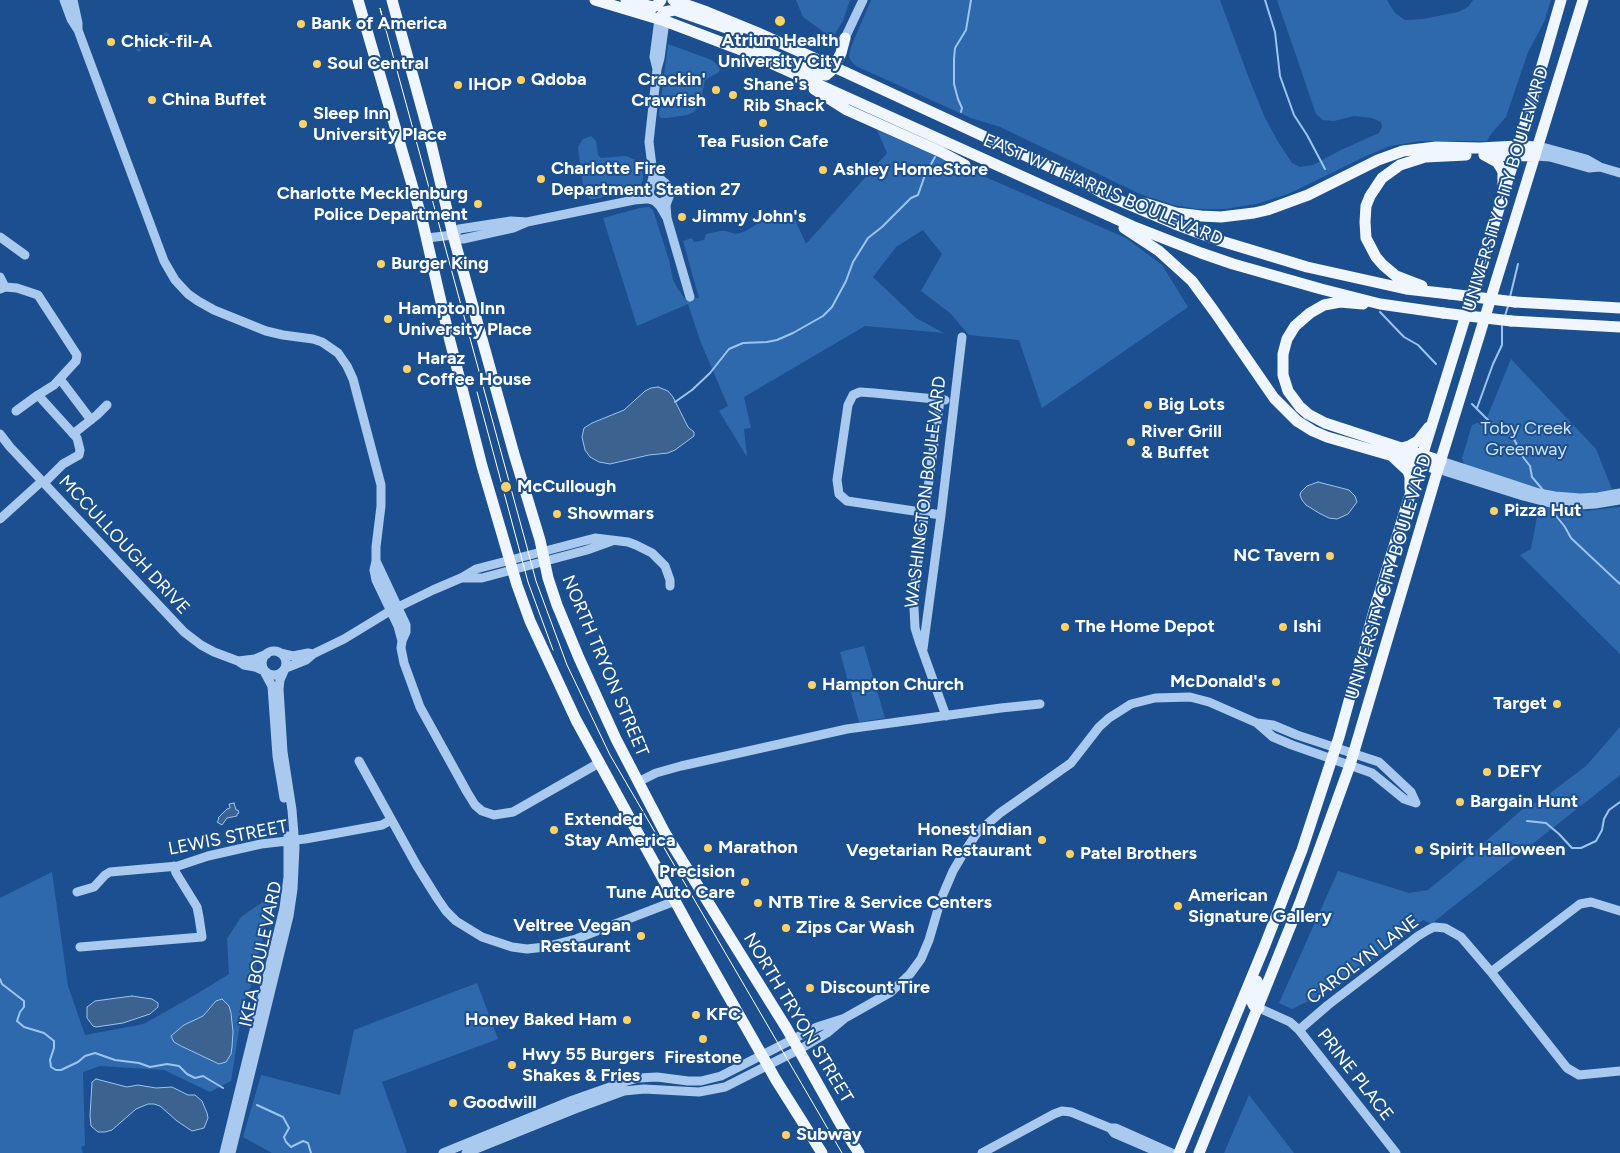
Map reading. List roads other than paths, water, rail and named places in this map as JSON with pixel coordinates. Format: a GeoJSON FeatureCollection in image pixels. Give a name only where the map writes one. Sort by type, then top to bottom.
{"type":"FeatureCollection","features":[{"type":"Feature","properties":{"kind":"main road"},"geometry":{"type":"LineString","coordinates":[[358,0],[427,238],[450,341],[476,441],[511,565],[530,621],[576,720],[697,942],[822,1153]]}},
{"type":"Feature","properties":{"kind":"main road","name":"NORTH TRYON STREET"},"geometry":{"type":"LineString","coordinates":[[392,0],[428,132],[453,235],[540,540],[552,592],[576,651],[616,739],[670,842],[796,1044],[859,1153]]}},
{"type":"Feature","properties":{"kind":"main road","name":"EAST W T HARRIS BOULEVARD"},"geometry":{"type":"LineString","coordinates":[[595,0],[662,20],[744,51],[1132,226],[1233,264],[1380,304],[1510,321],[1620,327]]}},
{"type":"Feature","properties":{"kind":"main road"},"geometry":{"type":"LineString","coordinates":[[626,0],[654,7],[661,0]]}},
{"type":"Feature","properties":{"kind":"main road","name":"EAST W T HARRIS BOULEVARD"},"geometry":{"type":"LineString","coordinates":[[673,0],[707,12],[834,67],[1087,184],[1104,194],[1176,224],[1260,253],[1307,267],[1406,289],[1515,302],[1620,308]]}},
{"type":"Feature","properties":{"kind":"main road","name":"UNIVERSITY CITY BOULEVARD"},"geometry":{"type":"LineString","coordinates":[[1179,1153],[1302,850],[1336,748],[1374,611],[1436,416],[1561,0]]}},
{"type":"Feature","properties":{"kind":"main road","name":"UNIVERSITY CITY BOULEVARD"},"geometry":{"type":"LineString","coordinates":[[1199,1153],[1259,1008],[1319,854],[1354,754],[1440,465],[1583,0]]}},
{"type":"Feature","properties":{"kind":"main road"},"geometry":{"type":"LineString","coordinates":[[662,20],[664,12],[675,10],[736,32],[774,40]]}},
{"type":"Feature","properties":{"kind":"main road"},"geometry":{"type":"LineString","coordinates":[[678,26],[713,32],[822,75],[828,75],[834,67],[844,44]]}},
{"type":"Feature","properties":{"kind":"main road"},"geometry":{"type":"LineString","coordinates":[[821,62],[844,44]]}},
{"type":"Feature","properties":{"kind":"main road"},"geometry":{"type":"LineString","coordinates":[[844,44],[844,58],[849,65],[888,92]]}},
{"type":"Feature","properties":{"kind":"main road"},"geometry":{"type":"LineString","coordinates":[[797,75],[847,110],[941,152],[965,165]]}},
{"type":"Feature","properties":{"kind":"main road"},"geometry":{"type":"LineString","coordinates":[[1087,184],[1108,189],[1156,208],[1201,216],[1221,217],[1254,213],[1308,195],[1378,160],[1403,151],[1431,147],[1536,151]]}},
{"type":"Feature","properties":{"kind":"main road"},"geometry":{"type":"LineString","coordinates":[[1450,294],[1404,280],[1383,266],[1373,253],[1366,238],[1365,216],[1370,196],[1382,178],[1404,162],[1425,157],[1482,155],[1517,150]]}},
{"type":"Feature","properties":{"kind":"main road"},"geometry":{"type":"LineString","coordinates":[[1482,155],[1497,162],[1503,172],[1500,204]]}},
{"type":"Feature","properties":{"kind":"main road"},"geometry":{"type":"LineString","coordinates":[[1094,208],[1150,244],[1184,273],[1209,304],[1274,398],[1297,421],[1327,437],[1389,455],[1422,459]]}},
{"type":"Feature","properties":{"kind":"main road"},"geometry":{"type":"LineString","coordinates":[[1380,304],[1335,303],[1310,312],[1295,326],[1287,339],[1283,354],[1283,375],[1291,396],[1300,408],[1308,414],[1332,426],[1402,448],[1422,459],[1440,465]]}},
{"type":"Feature","properties":{"kind":"main road"},"geometry":{"type":"LineString","coordinates":[[1598,326],[1620,322]]}},
{"type":"Feature","properties":{"kind":"main road"},"geometry":{"type":"LineString","coordinates":[[1402,448],[1418,441],[1436,416]]}},
{"type":"Feature","properties":{"kind":"main road"},"geometry":{"type":"LineString","coordinates":[[1389,455],[1408,471],[1410,495]]}},
{"type":"Feature","properties":{"kind":"main road"},"geometry":{"type":"LineString","coordinates":[[1259,1008],[1254,1006],[1251,1000],[1265,945]]}},
{"type":"Feature","properties":{"kind":"street"},"geometry":{"type":"LineString","coordinates":[[64,0],[71,20],[78,30],[158,246],[175,280],[188,294],[214,310],[266,330],[318,340],[333,350],[347,366],[353,378],[380,485],[381,506],[376,560],[395,609],[406,671],[420,707],[476,805],[482,811],[494,815],[512,812],[599,763]]}},
{"type":"Feature","properties":{"kind":"street"},"geometry":{"type":"LineString","coordinates":[[73,0],[78,30]]}},
{"type":"Feature","properties":{"kind":"street"},"geometry":{"type":"LineString","coordinates":[[844,44],[863,0]]}},
{"type":"Feature","properties":{"kind":"street"},"geometry":{"type":"LineString","coordinates":[[662,20],[654,57],[657,69],[649,142],[653,181],[650,187],[650,195],[660,206],[667,218]]}},
{"type":"Feature","properties":{"kind":"street"},"geometry":{"type":"LineString","coordinates":[[1536,151],[1546,148],[1586,159],[1600,167],[1620,173]]}},
{"type":"Feature","properties":{"kind":"street"},"geometry":{"type":"LineString","coordinates":[[652,166],[658,177],[670,189],[666,205],[667,218],[690,297]]}},
{"type":"Feature","properties":{"kind":"street"},"geometry":{"type":"LineString","coordinates":[[634,200],[657,182],[665,183]]}},
{"type":"Feature","properties":{"kind":"street"},"geometry":{"type":"LineString","coordinates":[[427,238],[453,235],[459,230],[484,224],[511,221],[527,222],[634,200],[646,199],[663,202],[669,197]]}},
{"type":"Feature","properties":{"kind":"street"},"geometry":{"type":"LineString","coordinates":[[0,237],[25,255]]}},
{"type":"Feature","properties":{"kind":"street"},"geometry":{"type":"LineString","coordinates":[[0,277],[3,288],[17,288],[38,295],[77,355],[76,361],[54,385],[38,394],[16,411]]}},
{"type":"Feature","properties":{"kind":"street","name":"WASHINGTON BOULEVARD"},"geometry":{"type":"LineString","coordinates":[[923,652],[962,336]]}},
{"type":"Feature","properties":{"kind":"street"},"geometry":{"type":"LineString","coordinates":[[60,379],[91,420]]}},
{"type":"Feature","properties":{"kind":"street"},"geometry":{"type":"LineString","coordinates":[[941,515],[849,502],[842,498],[837,488],[838,466],[848,405],[853,396],[858,393],[953,401]]}},
{"type":"Feature","properties":{"kind":"street"},"geometry":{"type":"LineString","coordinates":[[0,519],[64,464],[79,455],[80,444],[78,438],[38,394]]}},
{"type":"Feature","properties":{"kind":"street","name":"WASHINGTON BOULEVARD"},"geometry":{"type":"LineString","coordinates":[[940,400],[914,595],[915,628],[946,716]]}},
{"type":"Feature","properties":{"kind":"street"},"geometry":{"type":"LineString","coordinates":[[73,434],[107,405]]}},
{"type":"Feature","properties":{"kind":"street","name":"MCCULLOUGH DRIVE"},"geometry":{"type":"LineString","coordinates":[[0,434],[184,632],[210,650],[273,676],[279,675],[285,669],[306,660],[313,654],[433,590],[461,578],[482,578],[511,565],[525,556],[543,557]]}},
{"type":"Feature","properties":{"kind":"street"},"geometry":{"type":"LineString","coordinates":[[1440,465],[1555,496],[1598,498],[1620,493]]}},
{"type":"Feature","properties":{"kind":"street"},"geometry":{"type":"LineString","coordinates":[[1440,465],[1523,496],[1554,504],[1580,505],[1620,500]]}},
{"type":"Feature","properties":{"kind":"street"},"geometry":{"type":"LineString","coordinates":[[543,557],[596,548],[612,541],[628,542],[657,557],[667,569],[670,586]]}},
{"type":"Feature","properties":{"kind":"street","name":"MCCULLOUGH DRIVE"},"geometry":{"type":"LineString","coordinates":[[511,565],[528,566],[543,557]]}},
{"type":"Feature","properties":{"kind":"street","name":"MCCULLOUGH DRIVE"},"geometry":{"type":"LineString","coordinates":[[238,661],[257,658],[272,651],[293,656],[313,654]]}},
{"type":"Feature","properties":{"kind":"street"},"geometry":{"type":"LineString","coordinates":[[280,653],[287,661],[285,669]]}},
{"type":"Feature","properties":{"kind":"street"},"geometry":{"type":"LineString","coordinates":[[265,672],[262,667],[262,661],[266,654]]}},
{"type":"Feature","properties":{"kind":"street","name":"IKEA BOULEVARD"},"geometry":{"type":"LineString","coordinates":[[231,1153],[284,908],[288,877],[293,819],[282,736],[279,684],[285,669]]}},
{"type":"Feature","properties":{"kind":"street","name":"IKEA BOULEVARD"},"geometry":{"type":"LineString","coordinates":[[265,672],[272,686],[277,756],[291,841]]}},
{"type":"Feature","properties":{"kind":"street"},"geometry":{"type":"LineString","coordinates":[[466,1153],[575,1109],[624,1092],[638,1089],[698,1092],[735,1083],[766,1060],[778,1047],[796,1044],[827,1033],[845,1018],[895,989],[915,968],[929,940],[941,899],[953,871],[967,846],[977,833],[1005,809],[1071,763],[1100,727],[1132,704],[1160,697],[1181,697],[1205,701],[1257,723],[1273,736],[1292,745],[1376,775],[1404,799],[1416,803],[1411,792],[1382,764],[1274,725],[1257,723]]}},
{"type":"Feature","properties":{"kind":"street"},"geometry":{"type":"LineString","coordinates":[[638,782],[656,772],[807,737],[866,726],[1040,704]]}},
{"type":"Feature","properties":{"kind":"street"},"geometry":{"type":"LineString","coordinates":[[359,761],[430,888],[446,911],[478,936],[499,944],[527,949],[557,945],[675,901]]}},
{"type":"Feature","properties":{"kind":"street","name":"LEWIS STREET"},"geometry":{"type":"LineString","coordinates":[[77,892],[94,888],[110,872],[174,866],[261,844],[291,841],[382,825],[391,820]]}},
{"type":"Feature","properties":{"kind":"street"},"geometry":{"type":"LineString","coordinates":[[80,947],[202,937],[197,907],[176,873],[174,866]]}},
{"type":"Feature","properties":{"kind":"street"},"geometry":{"type":"LineString","coordinates":[[1491,972],[1580,904],[1592,902],[1620,911]]}},
{"type":"Feature","properties":{"kind":"street","name":"CAROLYN LANE"},"geometry":{"type":"LineString","coordinates":[[1299,1030],[1328,1005],[1418,936],[1434,927],[1448,929],[1460,937],[1491,972],[1571,1072],[1584,1075],[1620,1071]]}},
{"type":"Feature","properties":{"kind":"street","name":"PRINE PLACE"},"geometry":{"type":"LineString","coordinates":[[1259,1008],[1290,1022],[1299,1030],[1396,1153]]}},
{"type":"Feature","properties":{"kind":"street","name":"IKEA BOULEVARD"},"geometry":{"type":"LineString","coordinates":[[224,1153],[259,1025]]}},
{"type":"Feature","properties":{"kind":"street"},"geometry":{"type":"LineString","coordinates":[[442,1153],[626,1081],[657,1077],[688,1081],[707,1080],[766,1060],[784,1056],[796,1044]]}},
{"type":"Feature","properties":{"kind":"street"},"geometry":{"type":"LineString","coordinates":[[982,1153],[1062,1111],[1068,1111],[1110,1128],[1116,1128],[1172,1153]]}},
{"type":"Feature","properties":{"kind":"street"},"geometry":{"type":"LineString","coordinates":[[1110,1128],[1114,1133],[1160,1153]]}},
{"type":"Feature","properties":{"kind":"waterway"},"geometry":{"type":"LineString","coordinates":[[961,112],[962,108],[954,84],[954,59],[955,48],[966,30],[971,0]]}},
{"type":"Feature","properties":{"kind":"waterway"},"geometry":{"type":"LineString","coordinates":[[1265,0],[1275,32],[1280,76],[1294,115],[1325,169]]}},
{"type":"Feature","properties":{"kind":"waterway"},"geometry":{"type":"LineString","coordinates":[[675,402],[692,390],[710,373],[729,349],[743,343],[777,340],[823,316],[832,307],[846,281],[853,262],[868,238],[911,198],[918,195],[925,175],[935,157]]}},
{"type":"Feature","properties":{"kind":"waterway"},"geometry":{"type":"LineString","coordinates":[[1510,297],[1518,264]]}},
{"type":"Feature","properties":{"kind":"waterway"},"geometry":{"type":"LineString","coordinates":[[1505,316],[1508,306]]}},
{"type":"Feature","properties":{"kind":"waterway"},"geometry":{"type":"LineString","coordinates":[[1380,312],[1404,337],[1418,345],[1436,364]]}},
{"type":"Feature","properties":{"kind":"waterway"},"geometry":{"type":"LineString","coordinates":[[1477,408],[1502,345],[1502,326]]}},
{"type":"Feature","properties":{"kind":"waterway"},"geometry":{"type":"LineString","coordinates":[[1472,404],[1493,425],[1513,437],[1530,466],[1532,477],[1543,490]]}},
{"type":"Feature","properties":{"kind":"waterway"},"geometry":{"type":"LineString","coordinates":[[1553,512],[1571,538],[1620,584]]}},
{"type":"Feature","properties":{"kind":"waterway"},"geometry":{"type":"LineString","coordinates":[[1527,821],[1546,823],[1572,848],[1581,848],[1596,841],[1609,810],[1620,802]]}},
{"type":"Feature","properties":{"kind":"waterway"},"geometry":{"type":"LineString","coordinates":[[0,979],[2,984],[24,1001],[24,1007],[17,1021],[24,1027],[44,1033],[54,1041],[50,1060],[51,1067],[56,1070],[61,1070],[78,1062],[85,1056],[95,1053],[115,1060],[139,1063],[150,1067],[167,1064],[179,1066],[187,1074],[195,1078],[203,1076],[223,1088]]}},
{"type":"Feature","properties":{"kind":"waterway"},"geometry":{"type":"LineString","coordinates":[[257,1105],[283,1117],[289,1128],[284,1137],[291,1147],[303,1141],[308,1143],[311,1153]]}},
{"type":"Feature","properties":{"kind":"tram line"},"geometry":{"type":"LineString","coordinates":[[385,29],[380,8],[536,581],[567,665],[610,755],[842,1153]]}},
{"type":"Feature","properties":{"kind":"tram line"},"geometry":{"type":"LineString","coordinates":[[477,392],[528,582],[553,650]]}},
{"type":"Feature","properties":{"kind":"place","name":"Atrium Health University City"},"geometry":{"type":"Point","coordinates":[780,21]}},
{"type":"Feature","properties":{"kind":"place","name":"Bank of America"},"geometry":{"type":"Point","coordinates":[301,24]}},
{"type":"Feature","properties":{"kind":"place","name":"Chick-fil-A"},"geometry":{"type":"Point","coordinates":[111,42]}},
{"type":"Feature","properties":{"kind":"place","name":"Soul Central"},"geometry":{"type":"Point","coordinates":[317,64]}},
{"type":"Feature","properties":{"kind":"place","name":"Qdoba"},"geometry":{"type":"Point","coordinates":[521,80]}},
{"type":"Feature","properties":{"kind":"place","name":"IHOP"},"geometry":{"type":"Point","coordinates":[458,85]}},
{"type":"Feature","properties":{"kind":"place","name":"Crackin' Crawfish"},"geometry":{"type":"Point","coordinates":[716,90]}},
{"type":"Feature","properties":{"kind":"place","name":"Shane's Rib Shack"},"geometry":{"type":"Point","coordinates":[733,95]}},
{"type":"Feature","properties":{"kind":"place","name":"China Buffet"},"geometry":{"type":"Point","coordinates":[152,100]}},
{"type":"Feature","properties":{"kind":"place","name":"Tea Fusion Cafe"},"geometry":{"type":"Point","coordinates":[763,123]}},
{"type":"Feature","properties":{"kind":"place","name":"Sleep Inn University Place"},"geometry":{"type":"Point","coordinates":[303,124]}},
{"type":"Feature","properties":{"kind":"place","name":"Ashley HomeStore"},"geometry":{"type":"Point","coordinates":[823,170]}},
{"type":"Feature","properties":{"kind":"place","name":"Charlotte Fire Department Station 27"},"geometry":{"type":"Point","coordinates":[541,179]}},
{"type":"Feature","properties":{"kind":"place","name":"Charlotte Mecklenburg Police Department"},"geometry":{"type":"Point","coordinates":[478,204]}},
{"type":"Feature","properties":{"kind":"place","name":"Jimmy John's"},"geometry":{"type":"Point","coordinates":[682,217]}},
{"type":"Feature","properties":{"kind":"place","name":"Burger King"},"geometry":{"type":"Point","coordinates":[381,264]}},
{"type":"Feature","properties":{"kind":"place","name":"Hampton Inn University Place"},"geometry":{"type":"Point","coordinates":[388,319]}},
{"type":"Feature","properties":{"kind":"place","name":"Haraz Coffee House"},"geometry":{"type":"Point","coordinates":[407,369]}},
{"type":"Feature","properties":{"kind":"place","name":"Big Lots"},"geometry":{"type":"Point","coordinates":[1148,405]}},
{"type":"Feature","properties":{"kind":"place","name":"River Grill & Buffet"},"geometry":{"type":"Point","coordinates":[1131,442]}},
{"type":"Feature","properties":{"kind":"place","name":"McCullough"},"geometry":{"type":"Point","coordinates":[506,487]}},
{"type":"Feature","properties":{"kind":"place","name":"Pizza Hut"},"geometry":{"type":"Point","coordinates":[1494,511]}},
{"type":"Feature","properties":{"kind":"place","name":"Showmars"},"geometry":{"type":"Point","coordinates":[557,514]}},
{"type":"Feature","properties":{"kind":"place","name":"NC Tavern"},"geometry":{"type":"Point","coordinates":[1330,556]}},
{"type":"Feature","properties":{"kind":"place","name":"The Home Depot"},"geometry":{"type":"Point","coordinates":[1065,627]}},
{"type":"Feature","properties":{"kind":"place","name":"Ishi"},"geometry":{"type":"Point","coordinates":[1283,627]}},
{"type":"Feature","properties":{"kind":"place","name":"McDonald's"},"geometry":{"type":"Point","coordinates":[1276,682]}},
{"type":"Feature","properties":{"kind":"place","name":"Hampton Church"},"geometry":{"type":"Point","coordinates":[812,685]}},
{"type":"Feature","properties":{"kind":"place","name":"Target"},"geometry":{"type":"Point","coordinates":[1557,704]}},
{"type":"Feature","properties":{"kind":"place","name":"DEFY"},"geometry":{"type":"Point","coordinates":[1487,772]}},
{"type":"Feature","properties":{"kind":"place","name":"Bargain Hunt"},"geometry":{"type":"Point","coordinates":[1460,802]}},
{"type":"Feature","properties":{"kind":"place","name":"Extended Stay America"},"geometry":{"type":"Point","coordinates":[554,830]}},
{"type":"Feature","properties":{"kind":"place","name":"Honest Indian Vegetarian Restaurant"},"geometry":{"type":"Point","coordinates":[1042,840]}},
{"type":"Feature","properties":{"kind":"place","name":"Marathon"},"geometry":{"type":"Point","coordinates":[708,848]}},
{"type":"Feature","properties":{"kind":"place","name":"Spirit Halloween"},"geometry":{"type":"Point","coordinates":[1419,850]}},
{"type":"Feature","properties":{"kind":"place","name":"Patel Brothers"},"geometry":{"type":"Point","coordinates":[1070,854]}},
{"type":"Feature","properties":{"kind":"place","name":"Precision Tune Auto Care"},"geometry":{"type":"Point","coordinates":[745,882]}},
{"type":"Feature","properties":{"kind":"place","name":"NTB Tire & Service Centers"},"geometry":{"type":"Point","coordinates":[758,903]}},
{"type":"Feature","properties":{"kind":"place","name":"American Signature Gallery"},"geometry":{"type":"Point","coordinates":[1178,906]}},
{"type":"Feature","properties":{"kind":"place","name":"Zips Car Wash"},"geometry":{"type":"Point","coordinates":[786,928]}},
{"type":"Feature","properties":{"kind":"place","name":"Veltree Vegan Restaurant"},"geometry":{"type":"Point","coordinates":[641,936]}},
{"type":"Feature","properties":{"kind":"place","name":"Discount Tire"},"geometry":{"type":"Point","coordinates":[810,988]}},
{"type":"Feature","properties":{"kind":"place","name":"KFC"},"geometry":{"type":"Point","coordinates":[696,1015]}},
{"type":"Feature","properties":{"kind":"place","name":"Honey Baked Ham"},"geometry":{"type":"Point","coordinates":[627,1020]}},
{"type":"Feature","properties":{"kind":"place","name":"Firestone"},"geometry":{"type":"Point","coordinates":[703,1039]}},
{"type":"Feature","properties":{"kind":"place","name":"Hwy 55 Burgers Shakes & Fries"},"geometry":{"type":"Point","coordinates":[512,1065]}},
{"type":"Feature","properties":{"kind":"place","name":"Goodwill"},"geometry":{"type":"Point","coordinates":[453,1103]}},
{"type":"Feature","properties":{"kind":"place","name":"Subway"},"geometry":{"type":"Point","coordinates":[786,1135]}},
{"type":"Feature","properties":{"kind":"park label","name":"Toby Creek Greenway"},"geometry":{"type":"Point","coordinates":[1526,439]}}]}
